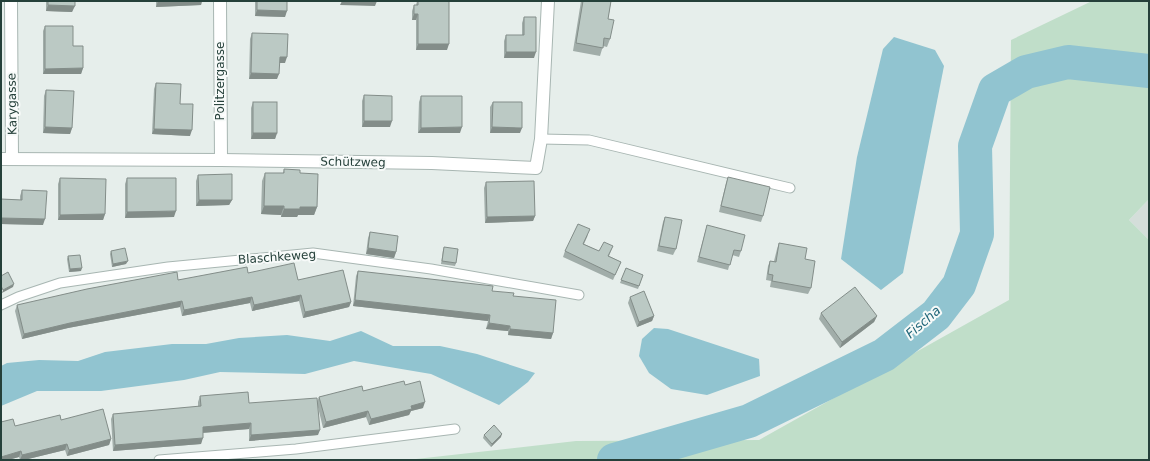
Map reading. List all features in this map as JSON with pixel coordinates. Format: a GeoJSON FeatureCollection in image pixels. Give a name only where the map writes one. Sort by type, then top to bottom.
{"type":"FeatureCollection","features":[{"type":"Feature","properties":{"kind":"street","name":"Karygasse"},"geometry":{"type":"LineString","coordinates":[[7,159],[11,1]]}},
{"type":"Feature","properties":{"kind":"street","name":"Politzergasse"},"geometry":{"type":"LineString","coordinates":[[220,1],[221,160]]}},
{"type":"Feature","properties":{"kind":"street","name":"Schützweg"},"geometry":{"type":"LineString","coordinates":[[7,159],[432,163],[536,168],[541,139],[548,1]]}},
{"type":"Feature","properties":{"kind":"lane"},"geometry":{"type":"LineString","coordinates":[[541,139],[589,140],[790,188]]}},
{"type":"Feature","properties":{"kind":"lane","name":"Blaschkeweg"},"geometry":{"type":"LineString","coordinates":[[1,305],[18,297],[60,283],[168,267],[313,253],[431,269],[579,295]]}},
{"type":"Feature","properties":{"kind":"lane"},"geometry":{"type":"LineString","coordinates":[[159,460],[296,449],[455,429]]}},
{"type":"Feature","properties":{"kind":"shaded area"},"geometry":{"type":"Polygon","coordinates":[[[1149,199],[1149,240],[1129,220],[1149,199]]]}},
{"type":"Feature","properties":{"kind":"green space"},"geometry":{"type":"Polygon","coordinates":[[[1092,1],[1149,1],[1149,199],[1129,220],[1149,240],[1149,460],[407,460],[576,441],[759,440],[1009,300],[1011,40],[1092,1]]]}},
{"type":"Feature","properties":{"kind":"water"},"geometry":{"type":"Polygon","coordinates":[[[894,37],[935,50],[944,66],[903,273],[881,290],[841,259],[857,157],[883,49],[894,37]]]}},
{"type":"Feature","properties":{"kind":"water"},"geometry":{"type":"Polygon","coordinates":[[[654,328],[668,329],[759,359],[760,376],[707,395],[671,389],[649,373],[639,356],[642,339],[654,328]]]}},
{"type":"Feature","properties":{"kind":"water"},"geometry":{"type":"Polygon","coordinates":[[[361,331],[393,346],[440,346],[477,354],[535,373],[528,382],[499,405],[431,374],[354,361],[305,374],[220,372],[184,380],[101,391],[37,391],[1,406],[1,366],[7,363],[39,360],[78,361],[105,352],[172,344],[206,344],[239,338],[287,335],[330,341],[361,331]]]}},
{"type":"Feature","properties":{"kind":"building"},"geometry":{"type":"Polygon","coordinates":[[[48,1],[75,1],[75,6],[48,5],[48,1]]]}},
{"type":"Feature","properties":{"kind":"building"},"geometry":{"type":"Polygon","coordinates":[[[257,1],[287,1],[287,11],[257,10],[257,1]]]}},
{"type":"Feature","properties":{"kind":"building"},"geometry":{"type":"Polygon","coordinates":[[[418,1],[449,1],[449,44],[418,44],[418,14],[414,14],[414,5],[418,5],[418,1]]]}},
{"type":"Feature","properties":{"kind":"building"},"geometry":{"type":"Polygon","coordinates":[[[583,1],[611,1],[608,19],[614,20],[610,39],[604,38],[603,48],[576,43],[583,1]]]}},
{"type":"Feature","properties":{"kind":"building"},"geometry":{"type":"Polygon","coordinates":[[[524,17],[536,17],[536,52],[506,52],[506,35],[524,35],[524,17]]]}},
{"type":"Feature","properties":{"kind":"building"},"geometry":{"type":"Polygon","coordinates":[[[45,26],[73,26],[73,46],[83,46],[83,68],[45,69],[45,26]]]}},
{"type":"Feature","properties":{"kind":"building"},"geometry":{"type":"Polygon","coordinates":[[[252,33],[288,34],[287,57],[280,57],[279,74],[251,73],[252,33]]]}},
{"type":"Feature","properties":{"kind":"building"},"geometry":{"type":"Polygon","coordinates":[[[156,83],[181,84],[180,104],[193,104],[192,130],[154,129],[156,83]]]}},
{"type":"Feature","properties":{"kind":"building"},"geometry":{"type":"Polygon","coordinates":[[[46,90],[74,91],[72,128],[45,127],[46,90]]]}},
{"type":"Feature","properties":{"kind":"building"},"geometry":{"type":"Polygon","coordinates":[[[364,95],[392,96],[392,121],[364,121],[364,95]]]}},
{"type":"Feature","properties":{"kind":"building"},"geometry":{"type":"Polygon","coordinates":[[[421,96],[462,96],[462,127],[421,128],[421,96]]]}},
{"type":"Feature","properties":{"kind":"building"},"geometry":{"type":"Polygon","coordinates":[[[253,102],[277,102],[277,133],[253,133],[253,102]]]}},
{"type":"Feature","properties":{"kind":"building"},"geometry":{"type":"Polygon","coordinates":[[[493,102],[522,102],[522,128],[492,127],[493,102]]]}},
{"type":"Feature","properties":{"kind":"building"},"geometry":{"type":"Polygon","coordinates":[[[284,169],[300,170],[300,173],[318,174],[317,207],[284,209],[284,206],[264,206],[265,173],[284,173],[284,169]]]}},
{"type":"Feature","properties":{"kind":"building"},"geometry":{"type":"Polygon","coordinates":[[[232,174],[232,200],[199,200],[198,175],[232,174]]]}},
{"type":"Feature","properties":{"kind":"building"},"geometry":{"type":"Polygon","coordinates":[[[728,177],[770,187],[763,216],[721,206],[728,177]]]}},
{"type":"Feature","properties":{"kind":"building"},"geometry":{"type":"Polygon","coordinates":[[[60,178],[106,179],[105,214],[60,215],[60,178]]]}},
{"type":"Feature","properties":{"kind":"building"},"geometry":{"type":"Polygon","coordinates":[[[127,178],[176,178],[176,211],[127,212],[127,178]]]}},
{"type":"Feature","properties":{"kind":"building"},"geometry":{"type":"Polygon","coordinates":[[[534,181],[535,216],[487,217],[486,182],[534,181]]]}},
{"type":"Feature","properties":{"kind":"building"},"geometry":{"type":"Polygon","coordinates":[[[22,190],[47,191],[45,219],[1,218],[1,199],[22,200],[22,190]]]}},
{"type":"Feature","properties":{"kind":"building"},"geometry":{"type":"Polygon","coordinates":[[[665,217],[682,220],[676,249],[659,246],[665,217]]]}},
{"type":"Feature","properties":{"kind":"building"},"geometry":{"type":"Polygon","coordinates":[[[578,224],[590,229],[583,244],[599,251],[604,242],[613,246],[608,256],[621,262],[615,275],[565,251],[578,224]]]}},
{"type":"Feature","properties":{"kind":"building"},"geometry":{"type":"Polygon","coordinates":[[[707,225],[745,235],[741,251],[734,250],[730,265],[699,257],[707,225]]]}},
{"type":"Feature","properties":{"kind":"building"},"geometry":{"type":"Polygon","coordinates":[[[370,232],[398,236],[396,252],[368,248],[370,232]]]}},
{"type":"Feature","properties":{"kind":"building"},"geometry":{"type":"Polygon","coordinates":[[[779,243],[807,248],[805,259],[815,261],[811,288],[772,281],[773,275],[768,274],[770,261],[776,262],[779,243]]]}},
{"type":"Feature","properties":{"kind":"building"},"geometry":{"type":"Polygon","coordinates":[[[444,247],[458,249],[456,263],[442,261],[444,247]]]}},
{"type":"Feature","properties":{"kind":"building"},"geometry":{"type":"Polygon","coordinates":[[[125,248],[128,261],[113,264],[111,251],[125,248]]]}},
{"type":"Feature","properties":{"kind":"building"},"geometry":{"type":"Polygon","coordinates":[[[80,255],[82,268],[70,269],[68,256],[80,255]]]}},
{"type":"Feature","properties":{"kind":"building"},"geometry":{"type":"Polygon","coordinates":[[[294,263],[298,280],[343,270],[351,302],[305,312],[301,295],[254,305],[252,297],[184,310],[182,301],[70,323],[24,334],[17,305],[87,289],[177,272],[178,280],[247,267],[248,273],[294,263]]]}},
{"type":"Feature","properties":{"kind":"building"},"geometry":{"type":"Polygon","coordinates":[[[626,268],[643,275],[639,286],[621,280],[626,268]]]}},
{"type":"Feature","properties":{"kind":"building"},"geometry":{"type":"Polygon","coordinates":[[[358,271],[493,286],[492,291],[514,293],[513,296],[556,300],[553,333],[510,329],[510,326],[489,323],[490,315],[355,300],[358,271]]]}},
{"type":"Feature","properties":{"kind":"building"},"geometry":{"type":"Polygon","coordinates":[[[8,272],[14,284],[3,290],[1,286],[1,276],[8,272]]]}},
{"type":"Feature","properties":{"kind":"building"},"geometry":{"type":"Polygon","coordinates":[[[855,287],[877,316],[842,342],[821,313],[855,287]]]}},
{"type":"Feature","properties":{"kind":"building"},"geometry":{"type":"Polygon","coordinates":[[[644,291],[654,316],[639,322],[630,297],[644,291]]]}},
{"type":"Feature","properties":{"kind":"building"},"geometry":{"type":"Polygon","coordinates":[[[404,381],[405,385],[420,381],[425,402],[411,406],[412,409],[371,419],[368,411],[326,422],[319,397],[362,386],[363,391],[404,381]]]}},
{"type":"Feature","properties":{"kind":"building"},"geometry":{"type":"Polygon","coordinates":[[[248,392],[249,403],[317,398],[320,430],[251,435],[251,423],[203,427],[203,438],[115,445],[113,414],[201,406],[200,396],[248,392]]]}},
{"type":"Feature","properties":{"kind":"building"},"geometry":{"type":"Polygon","coordinates":[[[103,409],[111,439],[69,450],[67,444],[22,455],[21,451],[1,457],[1,422],[13,419],[15,426],[60,415],[61,420],[103,409]]]}},
{"type":"Feature","properties":{"kind":"building"},"geometry":{"type":"Polygon","coordinates":[[[494,425],[502,434],[492,444],[484,435],[494,425]]]}},
{"type":"Feature","properties":{"kind":"waterway","name":"Fischa"},"geometry":{"type":"LineString","coordinates":[[614,460],[749,421],[884,355],[936,315],[959,285],[977,234],[975,146],[995,90],[1026,72],[1068,62],[1149,71]]}}]}
